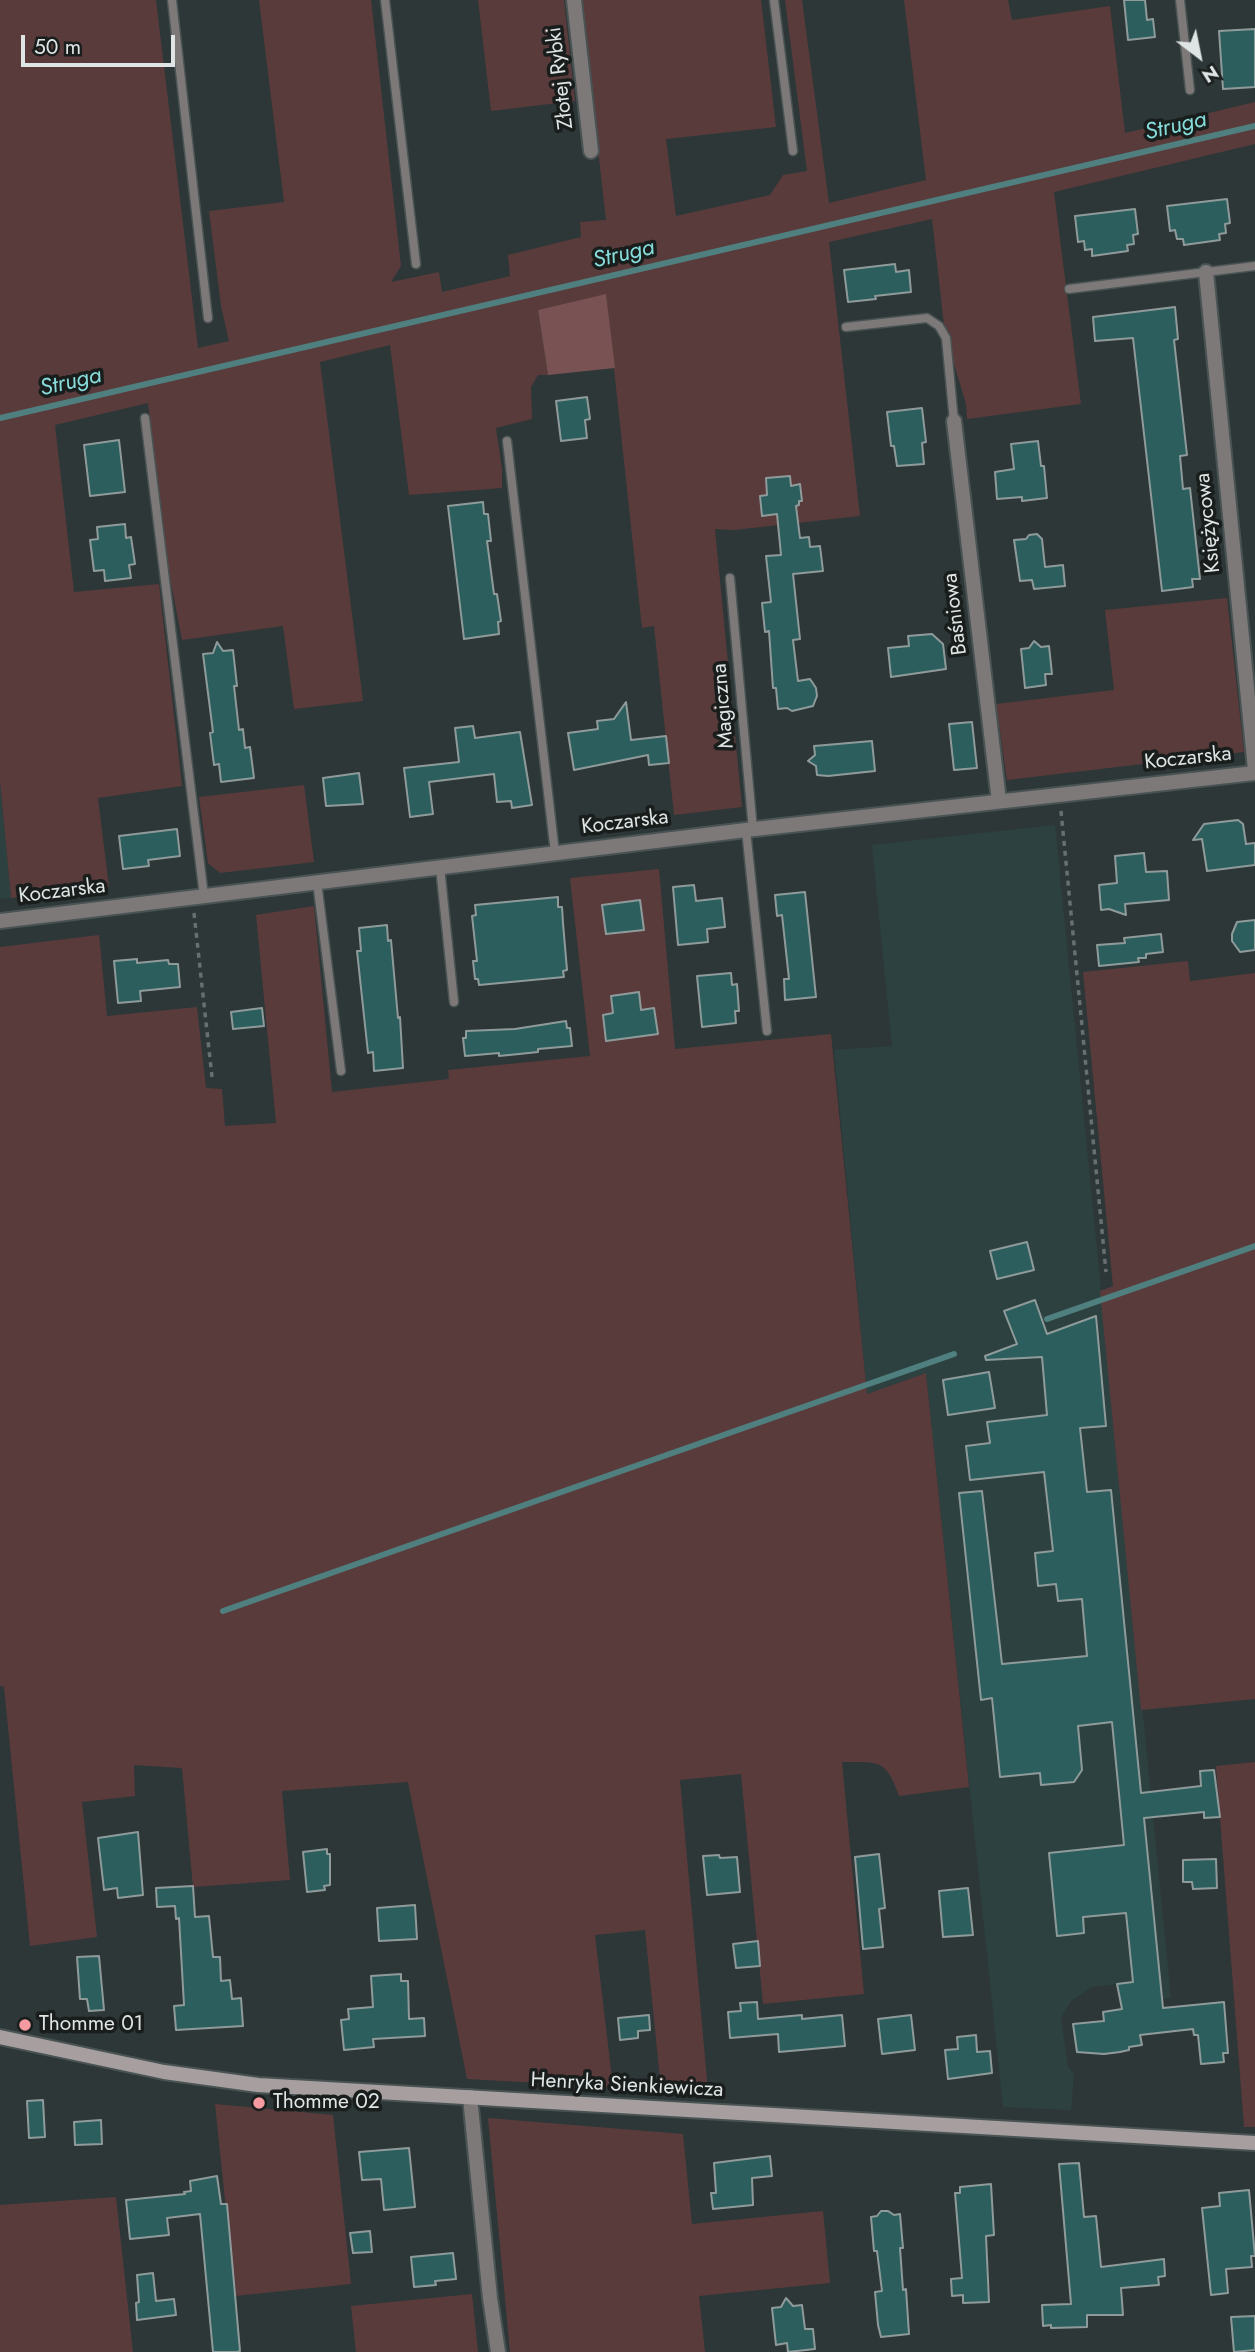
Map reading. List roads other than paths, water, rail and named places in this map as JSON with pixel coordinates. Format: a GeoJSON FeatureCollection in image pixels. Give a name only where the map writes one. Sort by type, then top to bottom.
{"type":"FeatureCollection","features":[{"type":"Feature","properties":{"kind":"street","name":"Złotej Rybki"},"geometry":{"type":"LineString","coordinates":[[573,0],[591,151]]}},
{"type":"Feature","properties":{"kind":"street","name":"Księżycowa"},"geometry":{"type":"LineString","coordinates":[[1206,272],[1255,771]]}},
{"type":"Feature","properties":{"kind":"street","name":"Baśniowa"},"geometry":{"type":"LineString","coordinates":[[954,421],[999,801]]}},
{"type":"Feature","properties":{"kind":"street","name":"Koczarska"},"geometry":{"type":"LineString","coordinates":[[0,921],[1255,771]]}},
{"type":"Feature","properties":{"kind":"street","name":"Henryka Sienkiewicza"},"geometry":{"type":"LineString","coordinates":[[0,2037],[164,2072],[258,2085],[1255,2143]]}},
{"type":"Feature","properties":{"kind":"street"},"geometry":{"type":"LineString","coordinates":[[470,2097],[498,2352]]}},
{"type":"Feature","properties":{"kind":"lane"},"geometry":{"type":"LineString","coordinates":[[172,0],[208,318]]}},
{"type":"Feature","properties":{"kind":"lane"},"geometry":{"type":"LineString","coordinates":[[384,0],[416,264]]}},
{"type":"Feature","properties":{"kind":"lane"},"geometry":{"type":"LineString","coordinates":[[774,0],[793,151]]}},
{"type":"Feature","properties":{"kind":"lane"},"geometry":{"type":"LineString","coordinates":[[1180,0],[1190,90]]}},
{"type":"Feature","properties":{"kind":"lane"},"geometry":{"type":"LineString","coordinates":[[1069,289],[1255,266]]}},
{"type":"Feature","properties":{"kind":"lane"},"geometry":{"type":"LineString","coordinates":[[846,327],[928,318],[939,326],[946,338],[954,421]]}},
{"type":"Feature","properties":{"kind":"lane"},"geometry":{"type":"LineString","coordinates":[[145,418],[198,897]]}},
{"type":"Feature","properties":{"kind":"lane"},"geometry":{"type":"LineString","coordinates":[[507,441],[555,853]]}},
{"type":"Feature","properties":{"kind":"lane","name":"Magiczna"},"geometry":{"type":"LineString","coordinates":[[730,578],[767,1031]]}},
{"type":"Feature","properties":{"kind":"lane"},"geometry":{"type":"LineString","coordinates":[[440,867],[454,1002]]}},
{"type":"Feature","properties":{"kind":"lane"},"geometry":{"type":"LineString","coordinates":[[317,882],[341,1071]]}},
{"type":"Feature","properties":{"kind":"waterway","name":"Struga"},"geometry":{"type":"LineString","coordinates":[[0,418],[1255,126]]}},
{"type":"Feature","properties":{"kind":"waterway"},"geometry":{"type":"LineString","coordinates":[[1047,1319],[1255,1246]]}},
{"type":"Feature","properties":{"kind":"waterway"},"geometry":{"type":"LineString","coordinates":[[223,1611],[954,1354]]}},
{"type":"Feature","properties":{"kind":"place","name":"Thomme 01"},"geometry":{"type":"Point","coordinates":[25,2025]}},
{"type":"Feature","properties":{"kind":"place","name":"Thomme 02"},"geometry":{"type":"Point","coordinates":[259,2103]}}]}
